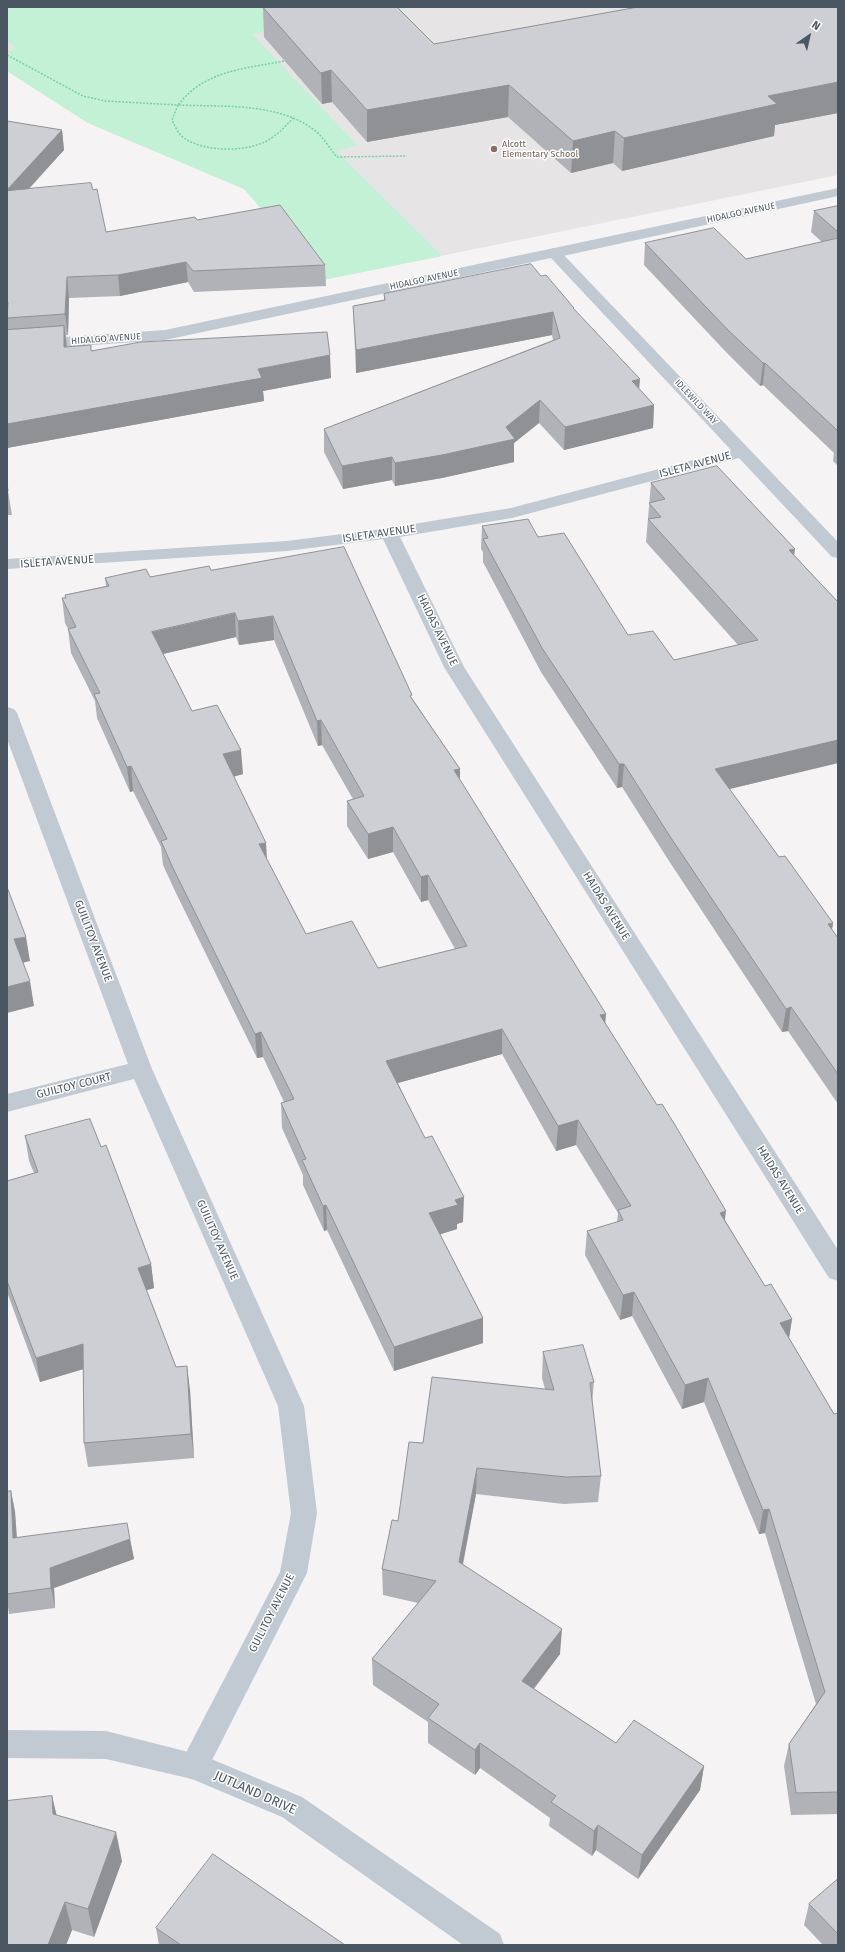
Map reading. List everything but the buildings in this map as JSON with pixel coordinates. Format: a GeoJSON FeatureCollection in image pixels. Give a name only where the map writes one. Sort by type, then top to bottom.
{"type":"FeatureCollection","features":[{"type":"Feature","properties":{"kind":"street","name":"HIDALGO AVENUE"},"geometry":{"type":"LineString","coordinates":[[7,346],[165,335],[838,192]]}},
{"type":"Feature","properties":{"kind":"street","name":"IDLEWILD WAY"},"geometry":{"type":"LineString","coordinates":[[554,252],[838,553]]}},
{"type":"Feature","properties":{"kind":"street","name":"ISLETA AVENUE"},"geometry":{"type":"LineString","coordinates":[[9,570],[288,546],[389,533],[512,513],[743,452]]}},
{"type":"Feature","properties":{"kind":"street","name":"HAIDAS AVENUE"},"geometry":{"type":"LineString","coordinates":[[389,533],[454,667],[838,1271]]}},
{"type":"Feature","properties":{"kind":"street","name":"GUILITOY AVENUE"},"geometry":{"type":"LineString","coordinates":[[7,713],[141,1069],[291,1406],[304,1513],[293,1573],[194,1766]]}},
{"type":"Feature","properties":{"kind":"street","name":"GUILTOY COURT"},"geometry":{"type":"LineString","coordinates":[[7,1103],[141,1069]]}},
{"type":"Feature","properties":{"kind":"street","name":"JUTLAND DRIVE"},"geometry":{"type":"LineString","coordinates":[[7,1744],[106,1745],[194,1766],[292,1808],[489,1945]]}},
{"type":"Feature","properties":{"kind":"path"},"geometry":{"type":"LineString","coordinates":[[7,56],[83,96],[105,101],[276,113],[293,118],[314,130],[337,157],[407,156]]}},
{"type":"Feature","properties":{"kind":"path"},"geometry":{"type":"LineString","coordinates":[[284,60],[234,70],[194,88],[183,96],[172,120],[176,129],[184,138],[196,144],[243,147],[262,143],[276,136],[293,118]]}},
{"type":"Feature","properties":{"kind":"shaded area","name":"Alcott Elementary School"},"geometry":{"type":"Polygon","coordinates":[[[7,7],[838,7],[838,175],[323,280],[244,189],[88,123],[7,71],[7,7]]]}},
{"type":"Feature","properties":{"kind":"green space"},"geometry":{"type":"Polygon","coordinates":[[[7,7],[415,7],[252,34],[357,145],[336,151],[442,256],[323,280],[244,189],[88,123],[7,71],[7,52],[16,48],[7,41],[7,7]]]}},
{"type":"Feature","properties":{"kind":"place","name":"Alcott Elementary School"},"geometry":{"type":"Point","coordinates":[494,149]}}]}
